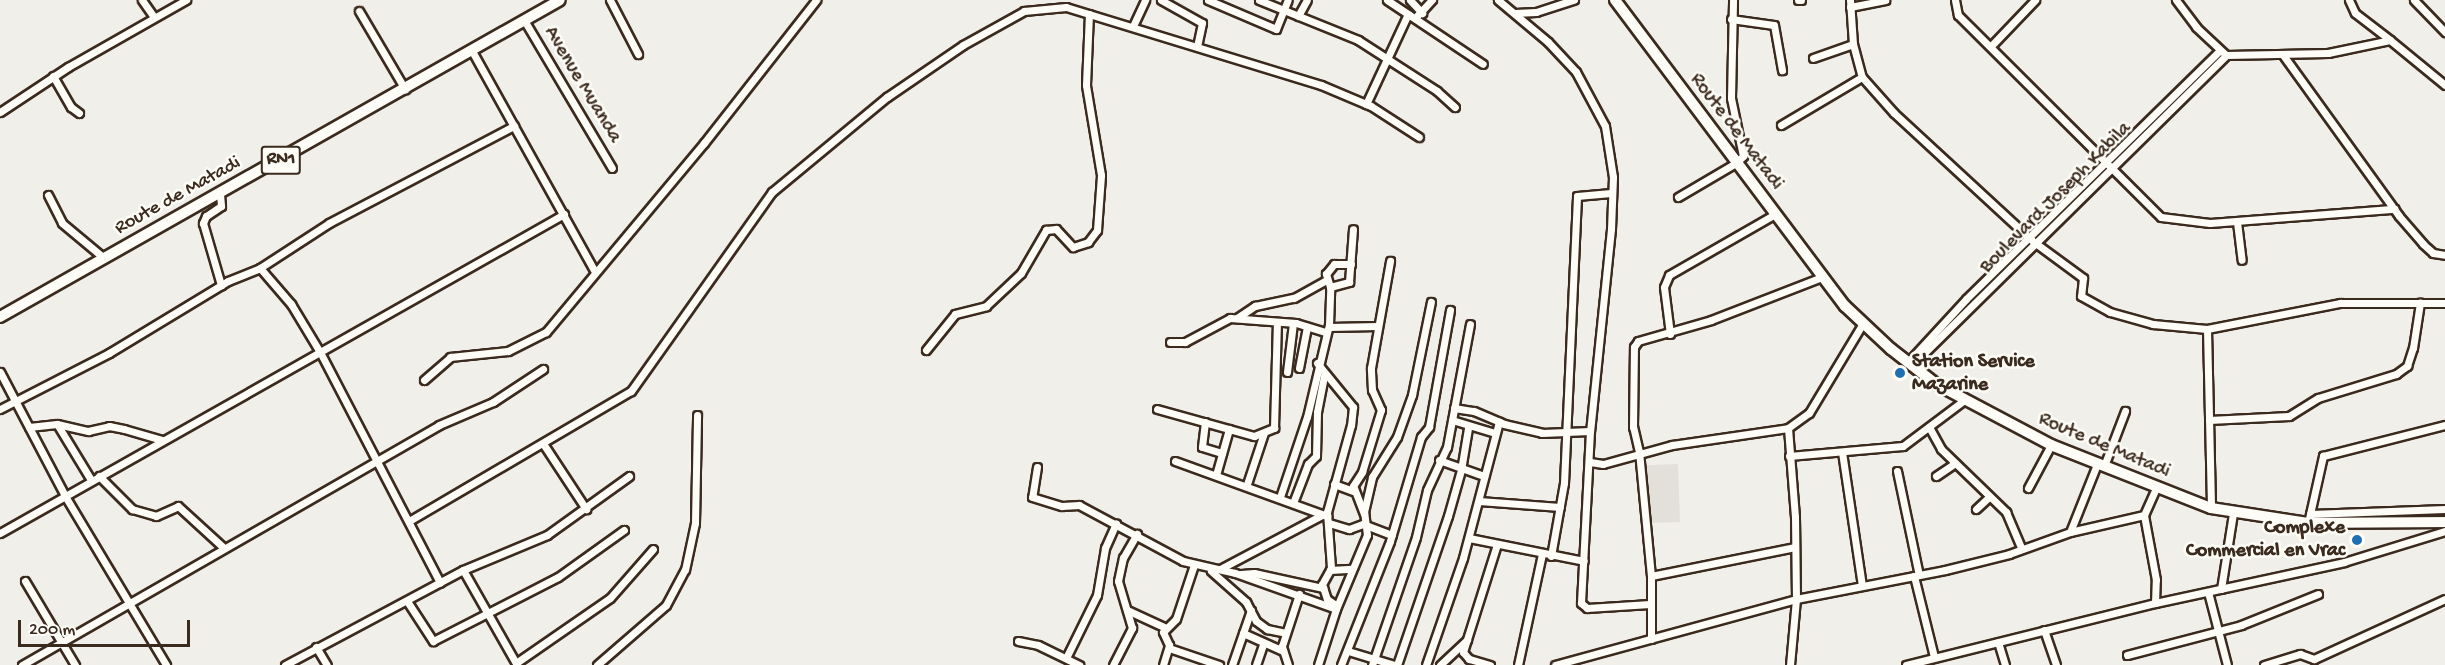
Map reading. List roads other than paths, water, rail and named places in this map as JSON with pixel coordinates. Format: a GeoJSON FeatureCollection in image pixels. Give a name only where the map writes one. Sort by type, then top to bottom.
{"type":"FeatureCollection","features":[{"type":"Feature","properties":{"kind":"highway","name":"Route de Matadi"},"geometry":{"type":"LineString","coordinates":[[1615,0],[1822,277],[1863,323],[1909,365],[1963,401],[2051,445],[2211,508],[2233,513],[2309,518],[2445,522]]}},
{"type":"Feature","properties":{"kind":"highway","name":"Route de Matadi"},"geometry":{"type":"LineString","coordinates":[[0,317],[405,90],[556,1]]}},
{"type":"Feature","properties":{"kind":"street"},"geometry":{"type":"LineString","coordinates":[[142,0],[154,16]]}},
{"type":"Feature","properties":{"kind":"street"},"geometry":{"type":"LineString","coordinates":[[2,109],[154,16],[186,0]]}},
{"type":"Feature","properties":{"kind":"street"},"geometry":{"type":"LineString","coordinates":[[610,0],[638,54]]}},
{"type":"Feature","properties":{"kind":"street"},"geometry":{"type":"LineString","coordinates":[[424,380],[450,357],[508,351],[541,336],[594,270],[690,160],[816,0]]}},
{"type":"Feature","properties":{"kind":"street"},"geometry":{"type":"LineString","coordinates":[[1026,0],[1031,8]]}},
{"type":"Feature","properties":{"kind":"street"},"geometry":{"type":"LineString","coordinates":[[1133,26],[1145,0]]}},
{"type":"Feature","properties":{"kind":"street"},"geometry":{"type":"LineString","coordinates":[[1161,0],[1202,23],[1197,46]]}},
{"type":"Feature","properties":{"kind":"street"},"geometry":{"type":"LineString","coordinates":[[1208,0],[1276,29],[1288,0]]}},
{"type":"Feature","properties":{"kind":"street"},"geometry":{"type":"LineString","coordinates":[[1259,0],[1358,40],[1387,61],[1431,87],[1455,107]]}},
{"type":"Feature","properties":{"kind":"street"},"geometry":{"type":"LineString","coordinates":[[1298,15],[1307,0]]}},
{"type":"Feature","properties":{"kind":"street"},"geometry":{"type":"LineString","coordinates":[[1387,0],[1483,64]]}},
{"type":"Feature","properties":{"kind":"street"},"geometry":{"type":"LineString","coordinates":[[1410,0],[1422,13]]}},
{"type":"Feature","properties":{"kind":"street"},"geometry":{"type":"LineString","coordinates":[[1366,104],[1412,16],[1422,13],[1432,0]]}},
{"type":"Feature","properties":{"kind":"street"},"geometry":{"type":"LineString","coordinates":[[1498,0],[1515,13],[1567,63],[1594,102],[1609,146],[1611,193],[1590,430],[1583,605],[1650,604]]}},
{"type":"Feature","properties":{"kind":"street"},"geometry":{"type":"LineString","coordinates":[[1550,0],[1559,6]]}},
{"type":"Feature","properties":{"kind":"street"},"geometry":{"type":"LineString","coordinates":[[1515,13],[1559,6],[1574,0]]}},
{"type":"Feature","properties":{"kind":"street"},"geometry":{"type":"LineString","coordinates":[[1678,197],[1736,163],[1743,156],[1731,98],[1733,0]]}},
{"type":"Feature","properties":{"kind":"street"},"geometry":{"type":"LineString","coordinates":[[1885,0],[1850,3],[1853,44],[1862,77],[1894,113],[2032,239],[2083,278],[2081,296],[2110,312],[2152,324],[2207,329],[2340,303],[2445,303]]}},
{"type":"Feature","properties":{"kind":"street"},"geometry":{"type":"LineString","coordinates":[[1954,0],[1958,15],[2161,217],[2210,223],[2394,209]]}},
{"type":"Feature","properties":{"kind":"street"},"geometry":{"type":"LineString","coordinates":[[1991,46],[2035,0]]}},
{"type":"Feature","properties":{"kind":"street"},"geometry":{"type":"LineString","coordinates":[[2176,0],[2219,51],[2226,55],[2328,53],[2390,40]]}},
{"type":"Feature","properties":{"kind":"street"},"geometry":{"type":"LineString","coordinates":[[2349,0],[2355,13],[2445,85]]}},
{"type":"Feature","properties":{"kind":"street"},"geometry":{"type":"LineString","coordinates":[[2414,0],[2445,32]]}},
{"type":"Feature","properties":{"kind":"street"},"geometry":{"type":"LineString","coordinates":[[409,521],[544,444],[639,385],[718,264],[772,192],[887,97],[963,45],[1031,8],[1066,7],[1321,84],[1366,104],[1419,137]]}},
{"type":"Feature","properties":{"kind":"street"},"geometry":{"type":"LineString","coordinates":[[359,11],[405,90]]}},
{"type":"Feature","properties":{"kind":"street"},"geometry":{"type":"LineString","coordinates":[[926,350],[955,314],[986,306],[1022,273],[1046,230],[1056,229],[1073,247],[1088,242],[1097,231],[1101,175],[1086,86],[1089,14]]}},
{"type":"Feature","properties":{"kind":"street"},"geometry":{"type":"LineString","coordinates":[[1731,19],[1772,23],[1782,70]]}},
{"type":"Feature","properties":{"kind":"street","name":"Avenue Muanda"},"geometry":{"type":"LineString","coordinates":[[524,20],[612,168]]}},
{"type":"Feature","properties":{"kind":"street"},"geometry":{"type":"LineString","coordinates":[[1813,58],[1853,44]]}},
{"type":"Feature","properties":{"kind":"street"},"geometry":{"type":"LineString","coordinates":[[472,51],[594,270]]}},
{"type":"Feature","properties":{"kind":"street","name":"Boulevard Joseph Kabila"},"geometry":{"type":"LineString","coordinates":[[1909,365],[2219,51]]}},
{"type":"Feature","properties":{"kind":"street","name":"Boulevard Joseph Kabila"},"geometry":{"type":"LineString","coordinates":[[2107,164],[2226,55]]}},
{"type":"Feature","properties":{"kind":"street"},"geometry":{"type":"LineString","coordinates":[[2283,55],[2394,209],[2423,244],[2433,253],[2445,255]]}},
{"type":"Feature","properties":{"kind":"street"},"geometry":{"type":"LineString","coordinates":[[53,76],[71,107],[79,113]]}},
{"type":"Feature","properties":{"kind":"street"},"geometry":{"type":"LineString","coordinates":[[1781,125],[1862,77]]}},
{"type":"Feature","properties":{"kind":"street"},"geometry":{"type":"LineString","coordinates":[[0,409],[109,353],[221,285],[260,268],[329,223],[514,126]]}},
{"type":"Feature","properties":{"kind":"street"},"geometry":{"type":"LineString","coordinates":[[1551,556],[1560,507],[1567,430],[1567,355],[1577,196],[1611,193]]}},
{"type":"Feature","properties":{"kind":"street"},"geometry":{"type":"LineString","coordinates":[[220,194],[221,206],[202,223],[221,285]]}},
{"type":"Feature","properties":{"kind":"street"},"geometry":{"type":"LineString","coordinates":[[48,195],[62,223],[104,258]]}},
{"type":"Feature","properties":{"kind":"street"},"geometry":{"type":"LineString","coordinates":[[0,533],[564,214]]}},
{"type":"Feature","properties":{"kind":"street"},"geometry":{"type":"LineString","coordinates":[[1670,334],[1664,287],[1669,275],[1775,214]]}},
{"type":"Feature","properties":{"kind":"street"},"geometry":{"type":"LineString","coordinates":[[2237,222],[2242,260]]}},
{"type":"Feature","properties":{"kind":"street"},"geometry":{"type":"LineString","coordinates":[[1237,318],[1249,308],[1294,298],[1328,284],[1347,285],[1353,229]]}},
{"type":"Feature","properties":{"kind":"street"},"geometry":{"type":"LineString","coordinates":[[1353,491],[1381,410],[1372,390],[1371,368],[1390,261]]}},
{"type":"Feature","properties":{"kind":"street"},"geometry":{"type":"LineString","coordinates":[[1280,497],[1307,417],[1317,363],[1327,330],[1328,284],[1333,266],[1351,264]]}},
{"type":"Feature","properties":{"kind":"street"},"geometry":{"type":"LineString","coordinates":[[260,268],[291,304],[320,352],[440,583]]}},
{"type":"Feature","properties":{"kind":"street"},"geometry":{"type":"LineString","coordinates":[[1651,639],[1651,576],[1639,452],[1633,427],[1634,347],[1638,341],[1670,334],[1822,277]]}},
{"type":"Feature","properties":{"kind":"street"},"geometry":{"type":"LineString","coordinates":[[1364,514],[1372,477],[1397,437],[1412,395],[1431,302]]}},
{"type":"Feature","properties":{"kind":"street"},"geometry":{"type":"LineString","coordinates":[[2209,420],[2289,416],[2318,398],[2396,374],[2407,366],[2413,348],[2420,303]]}},
{"type":"Feature","properties":{"kind":"street"},"geometry":{"type":"LineString","coordinates":[[1341,665],[1392,535],[1415,453],[1432,414],[1450,310]]}},
{"type":"Feature","properties":{"kind":"street"},"geometry":{"type":"LineString","coordinates":[[1170,342],[1185,342],[1227,318],[1293,323],[1327,330],[1378,326]]}},
{"type":"Feature","properties":{"kind":"street"},"geometry":{"type":"LineString","coordinates":[[1247,484],[1264,434],[1276,422],[1277,322]]}},
{"type":"Feature","properties":{"kind":"street"},"geometry":{"type":"LineString","coordinates":[[1287,372],[1293,323]]}},
{"type":"Feature","properties":{"kind":"street"},"geometry":{"type":"LineString","coordinates":[[1590,462],[1615,462],[1639,452],[1788,428],[1809,413],[1863,323]]}},
{"type":"Feature","properties":{"kind":"street"},"geometry":{"type":"LineString","coordinates":[[1373,662],[1439,460],[1447,447],[1470,324]]}},
{"type":"Feature","properties":{"kind":"street"},"geometry":{"type":"LineString","coordinates":[[1299,368],[1307,327]]}},
{"type":"Feature","properties":{"kind":"street"},"geometry":{"type":"LineString","coordinates":[[2207,329],[2211,508]]}},
{"type":"Feature","properties":{"kind":"street"},"geometry":{"type":"LineString","coordinates":[[1317,363],[1324,375],[1353,406],[1326,518],[1330,570],[1323,588],[1327,599],[1337,608]]}},
{"type":"Feature","properties":{"kind":"street"},"geometry":{"type":"LineString","coordinates":[[22,665],[439,425],[493,402],[543,369]]}},
{"type":"Feature","properties":{"kind":"street"},"geometry":{"type":"LineString","coordinates":[[0,372],[65,496],[166,665]]}},
{"type":"Feature","properties":{"kind":"street"},"geometry":{"type":"LineString","coordinates":[[1293,503],[1308,464],[1316,456],[1317,412],[1324,375]]}},
{"type":"Feature","properties":{"kind":"street"},"geometry":{"type":"LineString","coordinates":[[1790,456],[1903,446],[1963,401]]}},
{"type":"Feature","properties":{"kind":"street"},"geometry":{"type":"LineString","coordinates":[[1454,408],[1474,411],[1499,422],[1542,433],[1590,430]]}},
{"type":"Feature","properties":{"kind":"street"},"geometry":{"type":"LineString","coordinates":[[1157,409],[1254,436],[1264,434]]}},
{"type":"Feature","properties":{"kind":"street"},"geometry":{"type":"LineString","coordinates":[[2070,532],[2125,411]]}},
{"type":"Feature","properties":{"kind":"street"},"geometry":{"type":"LineString","coordinates":[[597,665],[666,605],[685,570],[695,523],[697,416]]}},
{"type":"Feature","properties":{"kind":"street"},"geometry":{"type":"LineString","coordinates":[[1452,420],[1468,428],[1495,433]]}},
{"type":"Feature","properties":{"kind":"street"},"geometry":{"type":"LineString","coordinates":[[1205,422],[1202,447],[1222,453]]}},
{"type":"Feature","properties":{"kind":"street"},"geometry":{"type":"LineString","coordinates":[[1426,665],[1468,538],[1499,422]]}},
{"type":"Feature","properties":{"kind":"street"},"geometry":{"type":"LineString","coordinates":[[29,427],[57,424],[88,431],[109,426],[162,440]]}},
{"type":"Feature","properties":{"kind":"street"},"geometry":{"type":"LineString","coordinates":[[57,424],[91,480]]}},
{"type":"Feature","properties":{"kind":"street"},"geometry":{"type":"LineString","coordinates":[[2445,425],[2327,453],[2320,460],[2309,518],[2445,509]]}},
{"type":"Feature","properties":{"kind":"street"},"geometry":{"type":"LineString","coordinates":[[1929,427],[1955,463],[2006,512],[2021,548]]}},
{"type":"Feature","properties":{"kind":"street"},"geometry":{"type":"LineString","coordinates":[[1348,651],[1373,662],[1395,665],[1461,470],[1468,428]]}},
{"type":"Feature","properties":{"kind":"street"},"geometry":{"type":"LineString","coordinates":[[1788,428],[1796,599],[1790,665]]}},
{"type":"Feature","properties":{"kind":"street"},"geometry":{"type":"LineString","coordinates":[[1216,475],[1229,429]]}},
{"type":"Feature","properties":{"kind":"street"},"geometry":{"type":"LineString","coordinates":[[544,444],[586,508]]}},
{"type":"Feature","properties":{"kind":"street"},"geometry":{"type":"LineString","coordinates":[[2028,488],[2051,445]]}},
{"type":"Feature","properties":{"kind":"street"},"geometry":{"type":"LineString","coordinates":[[1842,452],[1862,586]]}},
{"type":"Feature","properties":{"kind":"street"},"geometry":{"type":"LineString","coordinates":[[1439,460],[1461,470],[1484,476]]}},
{"type":"Feature","properties":{"kind":"street"},"geometry":{"type":"LineString","coordinates":[[1175,461],[1247,484],[1349,529],[1366,525],[1392,535]]}},
{"type":"Feature","properties":{"kind":"street"},"geometry":{"type":"LineString","coordinates":[[1936,476],[1955,463]]}},
{"type":"Feature","properties":{"kind":"street"},"geometry":{"type":"LineString","coordinates":[[1037,467],[1032,497],[1062,506],[1079,505],[1194,565],[1239,574],[1337,608]]}},
{"type":"Feature","properties":{"kind":"street"},"geometry":{"type":"LineString","coordinates":[[1896,471],[1934,657]]}},
{"type":"Feature","properties":{"kind":"street"},"geometry":{"type":"LineString","coordinates":[[99,476],[132,509],[156,516],[178,506],[224,548]]}},
{"type":"Feature","properties":{"kind":"street"},"geometry":{"type":"LineString","coordinates":[[285,665],[463,570],[531,543],[586,508],[629,476]]}},
{"type":"Feature","properties":{"kind":"street"},"geometry":{"type":"LineString","coordinates":[[1318,665],[1337,608],[1367,535],[1364,514],[1353,491],[1334,484]]}},
{"type":"Feature","properties":{"kind":"street"},"geometry":{"type":"LineString","coordinates":[[2155,603],[2156,580],[2144,515],[2156,488]]}},
{"type":"Feature","properties":{"kind":"street"},"geometry":{"type":"LineString","coordinates":[[1976,509],[1989,497]]}},
{"type":"Feature","properties":{"kind":"street"},"geometry":{"type":"LineString","coordinates":[[1479,501],[1560,507]]}},
{"type":"Feature","properties":{"kind":"street"},"geometry":{"type":"LineString","coordinates":[[2221,589],[2233,513]]}},
{"type":"Feature","properties":{"kind":"street"},"geometry":{"type":"LineString","coordinates":[[1555,665],[1796,599],[1917,575],[2021,548],[2070,532],[2144,515]]}},
{"type":"Feature","properties":{"kind":"street"},"geometry":{"type":"LineString","coordinates":[[1213,570],[1231,566],[1246,554],[1262,550],[1326,518]]}},
{"type":"Feature","properties":{"kind":"street"},"geometry":{"type":"LineString","coordinates":[[1066,658],[1096,595],[1105,548],[1116,523]]}},
{"type":"Feature","properties":{"kind":"street"},"geometry":{"type":"LineString","coordinates":[[407,601],[433,641],[558,576],[624,530]]}},
{"type":"Feature","properties":{"kind":"street"},"geometry":{"type":"LineString","coordinates":[[1906,665],[2155,603],[2344,562],[2445,531]]}},
{"type":"Feature","properties":{"kind":"street"},"geometry":{"type":"LineString","coordinates":[[1113,665],[1132,628],[1118,581],[1123,558],[1137,534]]}},
{"type":"Feature","properties":{"kind":"street"},"geometry":{"type":"LineString","coordinates":[[1468,538],[1584,561]]}},
{"type":"Feature","properties":{"kind":"street"},"geometry":{"type":"LineString","coordinates":[[1490,665],[1464,655],[1497,544]]}},
{"type":"Feature","properties":{"kind":"street"},"geometry":{"type":"LineString","coordinates":[[1651,576],[1795,547]]}},
{"type":"Feature","properties":{"kind":"street"},"geometry":{"type":"LineString","coordinates":[[463,570],[516,664],[610,598],[653,549]]}},
{"type":"Feature","properties":{"kind":"street"},"geometry":{"type":"LineString","coordinates":[[1518,665],[1542,554]]}},
{"type":"Feature","properties":{"kind":"street"},"geometry":{"type":"LineString","coordinates":[[1163,665],[1169,648],[1163,632],[1176,619],[1194,565]]}},
{"type":"Feature","properties":{"kind":"street"},"geometry":{"type":"LineString","coordinates":[[1330,570],[1352,569]]}},
{"type":"Feature","properties":{"kind":"street"},"geometry":{"type":"LineString","coordinates":[[1213,570],[1224,578],[1263,627],[1286,633]]}},
{"type":"Feature","properties":{"kind":"street"},"geometry":{"type":"LineString","coordinates":[[1239,574],[1254,573],[1302,586],[1323,588]]}},
{"type":"Feature","properties":{"kind":"street"},"geometry":{"type":"LineString","coordinates":[[25,582],[75,665]]}},
{"type":"Feature","properties":{"kind":"street"},"geometry":{"type":"LineString","coordinates":[[1288,665],[1283,651],[1286,633],[1302,586]]}},
{"type":"Feature","properties":{"kind":"street"},"geometry":{"type":"LineString","coordinates":[[2208,592],[2227,665]]}},
{"type":"Feature","properties":{"kind":"street"},"geometry":{"type":"LineString","coordinates":[[2127,655],[2256,620],[2318,594]]}},
{"type":"Feature","properties":{"kind":"street"},"geometry":{"type":"LineString","coordinates":[[2264,665],[2300,654],[2314,659],[2445,599]]}},
{"type":"Feature","properties":{"kind":"street"},"geometry":{"type":"LineString","coordinates":[[1127,610],[1166,628]]}},
{"type":"Feature","properties":{"kind":"street"},"geometry":{"type":"LineString","coordinates":[[1232,665],[1251,610]]}},
{"type":"Feature","properties":{"kind":"street"},"geometry":{"type":"LineString","coordinates":[[2044,630],[2055,665]]}},
{"type":"Feature","properties":{"kind":"street"},"geometry":{"type":"LineString","coordinates":[[1243,633],[1263,645],[1283,651]]}},
{"type":"Feature","properties":{"kind":"street"},"geometry":{"type":"LineString","coordinates":[[1440,665],[1467,640]]}},
{"type":"Feature","properties":{"kind":"street"},"geometry":{"type":"LineString","coordinates":[[1018,641],[1038,645],[1079,665]]}},
{"type":"Feature","properties":{"kind":"street"},"geometry":{"type":"LineString","coordinates":[[1998,642],[2005,665]]}},
{"type":"Feature","properties":{"kind":"street"},"geometry":{"type":"LineString","coordinates":[[1256,665],[1263,645]]}},
{"type":"Feature","properties":{"kind":"street"},"geometry":{"type":"LineString","coordinates":[[316,647],[327,665]]}},
{"type":"Feature","properties":{"kind":"street"},"geometry":{"type":"LineString","coordinates":[[1169,648],[1219,665]]}},
{"type":"Feature","properties":{"kind":"place","name":"Station Service Mazarine"},"geometry":{"type":"Point","coordinates":[1900,373]}},
{"type":"Feature","properties":{"kind":"place","name":"Complexe Commercial en Vrac"},"geometry":{"type":"Point","coordinates":[2357,540]}}]}
